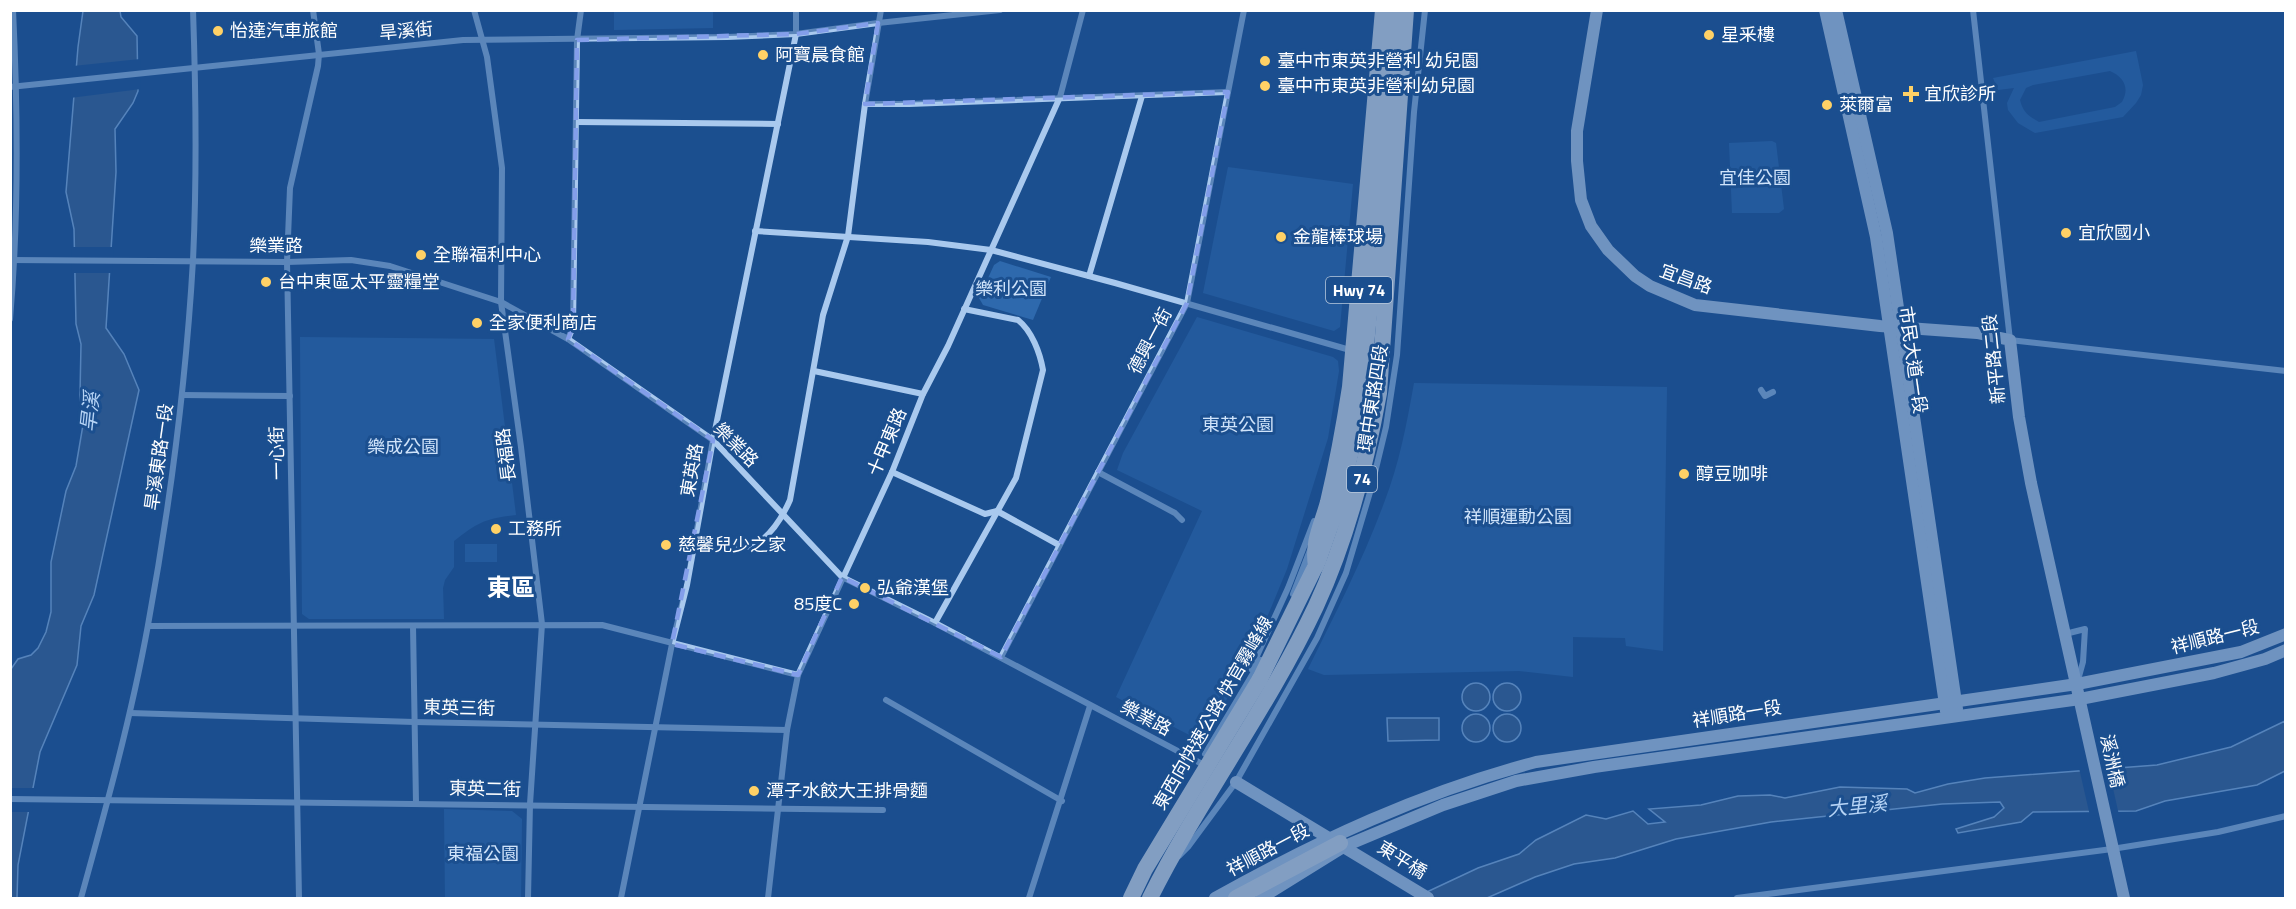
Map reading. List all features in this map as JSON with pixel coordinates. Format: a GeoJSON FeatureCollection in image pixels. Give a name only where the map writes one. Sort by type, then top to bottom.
{"type":"FeatureCollection","features":[{"type":"Feature","properties":{"kind":"highway","name":"Hwy 74"},"geometry":{"type":"LineString","coordinates":[[1316,566],[1313,549],[1327,505],[1350,387],[1383,10]]}},
{"type":"Feature","properties":{"kind":"highway","name":"東西向快速公路 快官霧峰線"},"geometry":{"type":"LineString","coordinates":[[1131,898],[1145,869],[1260,679],[1316,566],[1337,507],[1359,419],[1373,273],[1392,10]]}},
{"type":"Feature","properties":{"kind":"highway","name":"東西向快速公路 快官霧峰線"},"geometry":{"type":"LineString","coordinates":[[1150,898],[1298,642],[1317,604],[1359,488],[1379,393],[1407,10]]}},
{"type":"Feature","properties":{"kind":"highway"},"geometry":{"type":"LineString","coordinates":[[1236,898],[1343,845]]}},
{"type":"Feature","properties":{"kind":"street"},"geometry":{"type":"LineString","coordinates":[[10,319],[13,260],[13,10]]}},
{"type":"Feature","properties":{"kind":"street","name":"旱溪東路一段"},"geometry":{"type":"LineString","coordinates":[[81,898],[130,713],[148,626],[168,504],[182,395],[193,260],[196,131],[193,10]]}},
{"type":"Feature","properties":{"kind":"street","name":"一心街"},"geometry":{"type":"LineString","coordinates":[[299,898],[287,262],[290,188],[318,66],[319,54],[314,10]]}},
{"type":"Feature","properties":{"kind":"street","name":"長福路"},"geometry":{"type":"LineString","coordinates":[[474,10],[487,57],[502,168],[501,302],[542,624],[530,804],[528,898]]}},
{"type":"Feature","properties":{"kind":"street"},"geometry":{"type":"LineString","coordinates":[[568,339],[573,327],[577,40],[581,10]]}},
{"type":"Feature","properties":{"kind":"street","name":"東英路"},"geometry":{"type":"LineString","coordinates":[[621,898],[672,644],[687,585],[713,440],[796,34],[796,10]]}},
{"type":"Feature","properties":{"kind":"street"},"geometry":{"type":"LineString","coordinates":[[695,540],[750,547],[756,544],[783,517],[789,500],[823,315],[848,236],[865,104],[881,10]]}},
{"type":"Feature","properties":{"kind":"street","name":"旱溪街"},"geometry":{"type":"LineString","coordinates":[[14,87],[463,40],[577,40],[796,34],[1000,10]]}},
{"type":"Feature","properties":{"kind":"street","name":"十甲東路"},"geometry":{"type":"LineString","coordinates":[[768,898],[787,730],[798,675],[892,472],[923,394],[948,346],[1060,97],[1083,10]]}},
{"type":"Feature","properties":{"kind":"street","name":"德興一街"},"geometry":{"type":"LineString","coordinates":[[1001,657],[1187,303],[1245,10]]}},
{"type":"Feature","properties":{"kind":"street","name":"環中東路四段"},"geometry":{"type":"LineString","coordinates":[[1320,501],[1328,473],[1350,350],[1374,37],[1383,10]]}},
{"type":"Feature","properties":{"kind":"street","name":"環中東路四段"},"geometry":{"type":"LineString","coordinates":[[1124,898],[1163,825],[1268,648],[1294,592],[1348,445],[1363,351],[1386,43],[1383,10]]}},
{"type":"Feature","properties":{"kind":"street","name":"環中東路四段"},"geometry":{"type":"LineString","coordinates":[[1131,898],[1188,847],[1236,782],[1317,638],[1346,573],[1371,489],[1386,427],[1397,355],[1414,112],[1425,10]]}},
{"type":"Feature","properties":{"kind":"street","name":"宜昌路"},"geometry":{"type":"LineString","coordinates":[[1597,10],[1577,127],[1577,161],[1581,200],[1591,226],[1608,250],[1635,276],[1650,286],[1695,305],[1896,327],[1977,333],[2010,340]]}},
{"type":"Feature","properties":{"kind":"street","name":"市民大道一段"},"geometry":{"type":"LineString","coordinates":[[1825,10],[1896,327]]}},
{"type":"Feature","properties":{"kind":"street","name":"市民大道一段"},"geometry":{"type":"LineString","coordinates":[[1836,10],[1887,233],[1896,327],[1952,717]]}},
{"type":"Feature","properties":{"kind":"street","name":"新平路二段"},"geometry":{"type":"LineString","coordinates":[[1973,10],[2019,417],[2080,699]]}},
{"type":"Feature","properties":{"kind":"street"},"geometry":{"type":"LineString","coordinates":[[865,104],[1228,92]]}},
{"type":"Feature","properties":{"kind":"street"},"geometry":{"type":"LineString","coordinates":[[1089,276],[1142,96]]}},
{"type":"Feature","properties":{"kind":"street"},"geometry":{"type":"LineString","coordinates":[[576,122],[777,124]]}},
{"type":"Feature","properties":{"kind":"street"},"geometry":{"type":"LineString","coordinates":[[755,231],[928,242],[991,250],[1350,350]]}},
{"type":"Feature","properties":{"kind":"street","name":"樂業路"},"geometry":{"type":"LineString","coordinates":[[13,260],[287,262],[351,260],[374,262],[501,302],[568,339],[713,440],[783,517],[842,577],[1001,657],[1236,782]]}},
{"type":"Feature","properties":{"kind":"street"},"geometry":{"type":"LineString","coordinates":[[935,623],[1016,477],[1043,370],[1031,336],[1018,320],[964,309]]}},
{"type":"Feature","properties":{"kind":"street"},"geometry":{"type":"LineString","coordinates":[[2010,340],[2286,371]]}},
{"type":"Feature","properties":{"kind":"street"},"geometry":{"type":"LineString","coordinates":[[814,372],[923,394]]}},
{"type":"Feature","properties":{"kind":"street"},"geometry":{"type":"LineString","coordinates":[[1761,390],[1765,396],[1773,392]]}},
{"type":"Feature","properties":{"kind":"street"},"geometry":{"type":"LineString","coordinates":[[182,395],[290,396]]}},
{"type":"Feature","properties":{"kind":"street"},"geometry":{"type":"LineString","coordinates":[[892,472],[985,514],[997,511],[1059,545]]}},
{"type":"Feature","properties":{"kind":"street"},"geometry":{"type":"LineString","coordinates":[[1098,472],[1175,513],[1182,520]]}},
{"type":"Feature","properties":{"kind":"street","name":"環中東路四段"},"geometry":{"type":"LineString","coordinates":[[1240,694],[1299,563],[1316,512]]}},
{"type":"Feature","properties":{"kind":"street"},"geometry":{"type":"LineString","coordinates":[[148,626],[602,625],[798,675]]}},
{"type":"Feature","properties":{"kind":"street"},"geometry":{"type":"LineString","coordinates":[[413,626],[416,803]]}},
{"type":"Feature","properties":{"kind":"street"},"geometry":{"type":"LineString","coordinates":[[2065,634],[2085,629],[2084,662],[2077,684]]}},
{"type":"Feature","properties":{"kind":"street","name":"祥順路一段"},"geometry":{"type":"LineString","coordinates":[[1261,898],[1343,845],[1436,793],[1493,773],[1536,762],[2077,684],[2231,654],[2259,646],[2286,634]]}},
{"type":"Feature","properties":{"kind":"street","name":"祥順路一段"},"geometry":{"type":"LineString","coordinates":[[1215,898],[1443,805],[1516,781],[1594,767],[2080,699],[2214,673],[2265,659],[2286,650]]}},
{"type":"Feature","properties":{"kind":"street","name":"溪洲橋"},"geometry":{"type":"LineString","coordinates":[[2080,699],[2124,898]]}},
{"type":"Feature","properties":{"kind":"street"},"geometry":{"type":"LineString","coordinates":[[886,700],[1062,801]]}},
{"type":"Feature","properties":{"kind":"street"},"geometry":{"type":"LineString","coordinates":[[1029,898],[1062,801],[1090,706]]}},
{"type":"Feature","properties":{"kind":"street","name":"東英三街"},"geometry":{"type":"LineString","coordinates":[[130,713],[787,730]]}},
{"type":"Feature","properties":{"kind":"street","name":"東平橋"},"geometry":{"type":"LineString","coordinates":[[1236,782],[1428,898]]}},
{"type":"Feature","properties":{"kind":"street","name":"東英二街"},"geometry":{"type":"LineString","coordinates":[[10,799],[641,805],[883,810]]}},
{"type":"Feature","properties":{"kind":"street"},"geometry":{"type":"LineString","coordinates":[[1737,898],[2112,849],[2218,832],[2286,816]]}},
{"type":"Feature","properties":{"kind":"highlighted area"},"geometry":{"type":"Polygon","coordinates":[[[878,23],[865,104],[1228,92],[1187,303],[1001,657],[842,577],[798,675],[672,644],[713,440],[568,339],[573,327],[577,40],[796,34],[878,23]]]}},
{"type":"Feature","properties":{"kind":"green space"},"geometry":{"type":"Polygon","coordinates":[[[614,11],[713,11],[713,28],[614,30],[614,11]]]}},
{"type":"Feature","properties":{"kind":"green space"},"geometry":{"type":"Polygon","coordinates":[[[2136,51],[2143,85],[2136,103],[2123,117],[2035,133],[2018,123],[2008,110],[2007,103],[2014,88],[1998,90],[1993,78],[2136,51]],[[2110,71],[2033,85],[2026,88],[2020,100],[2021,104],[2026,113],[2039,122],[2115,107],[2122,102],[2125,88],[2119,76],[2110,71]]]}},
{"type":"Feature","properties":{"kind":"green space","name":"宜佳公園"},"geometry":{"type":"Polygon","coordinates":[[[1772,141],[1776,143],[1784,209],[1779,213],[1732,213],[1729,143],[1772,141]]]}},
{"type":"Feature","properties":{"kind":"green space","name":"金龍棒球場"},"geometry":{"type":"Polygon","coordinates":[[[1228,167],[1353,184],[1340,327],[1334,331],[1203,293],[1228,167]]]}},
{"type":"Feature","properties":{"kind":"green space","name":"樂利公園"},"geometry":{"type":"Polygon","coordinates":[[[1000,261],[1051,277],[1033,320],[983,305],[979,298],[994,265],[1000,261]]]}},
{"type":"Feature","properties":{"kind":"green space","name":"東英公園"},"geometry":{"type":"Polygon","coordinates":[[[1197,317],[1333,357],[1338,361],[1339,371],[1328,438],[1287,569],[1261,632],[1210,732],[1199,740],[1116,697],[1202,511],[1117,470],[1123,453],[1197,317]]]}},
{"type":"Feature","properties":{"kind":"green space","name":"樂成公園"},"geometry":{"type":"Polygon","coordinates":[[[300,337],[494,339],[516,515],[483,522],[454,541],[454,567],[445,580],[443,588],[444,619],[309,619],[302,614],[300,337]]]}},
{"type":"Feature","properties":{"kind":"green space","name":"祥順運動公園"},"geometry":{"type":"Polygon","coordinates":[[[1414,383],[1667,387],[1663,651],[1626,646],[1625,638],[1573,637],[1573,677],[1519,671],[1324,675],[1308,669],[1358,566],[1384,503],[1398,459],[1414,383]]]}},
{"type":"Feature","properties":{"kind":"green space"},"geometry":{"type":"Polygon","coordinates":[[[465,544],[497,544],[497,562],[465,562],[465,544]]]}},
{"type":"Feature","properties":{"kind":"green space","name":"東福公園"},"geometry":{"type":"Polygon","coordinates":[[[444,809],[512,811],[522,819],[521,898],[445,898],[444,809]]]}},
{"type":"Feature","properties":{"kind":"water","name":"旱溪"},"geometry":{"type":"Polygon","coordinates":[[[83,11],[120,11],[121,17],[137,36],[138,91],[133,103],[115,129],[116,172],[106,328],[124,354],[139,390],[94,595],[81,626],[77,665],[40,752],[18,865],[17,898],[11,898],[11,669],[18,659],[31,655],[38,648],[46,632],[51,612],[51,562],[66,491],[76,466],[83,425],[80,395],[81,344],[76,324],[74,229],[66,192],[83,11]]]}},
{"type":"Feature","properties":{"kind":"water"},"geometry":{"type":"Polygon","coordinates":[[[1476,683],[1486,687],[1490,697],[1486,707],[1476,711],[1466,707],[1462,697],[1466,687],[1476,683]]]}},
{"type":"Feature","properties":{"kind":"water"},"geometry":{"type":"Polygon","coordinates":[[[1507,683],[1517,687],[1521,697],[1517,707],[1507,711],[1497,707],[1493,697],[1497,687],[1507,683]]]}},
{"type":"Feature","properties":{"kind":"water"},"geometry":{"type":"Polygon","coordinates":[[[1476,714],[1486,718],[1490,728],[1486,738],[1476,742],[1466,738],[1462,728],[1466,718],[1476,714]]]}},
{"type":"Feature","properties":{"kind":"water"},"geometry":{"type":"Polygon","coordinates":[[[1507,714],[1517,718],[1521,728],[1517,738],[1507,742],[1497,738],[1493,728],[1497,718],[1507,714]]]}},
{"type":"Feature","properties":{"kind":"water"},"geometry":{"type":"Polygon","coordinates":[[[1387,718],[1439,718],[1439,740],[1388,741],[1387,718]]]}},
{"type":"Feature","properties":{"kind":"water","name":"大里溪"},"geometry":{"type":"Polygon","coordinates":[[[2285,721],[2285,771],[2257,785],[2165,801],[2136,811],[2033,812],[2021,822],[1958,833],[1956,829],[1994,817],[2004,808],[2000,802],[1942,804],[1771,822],[1676,839],[1615,858],[1574,864],[1535,877],[1487,898],[1414,898],[1478,868],[1519,854],[1536,840],[1586,815],[1606,819],[1633,811],[1648,824],[1665,822],[1649,809],[1701,805],[1738,796],[1770,795],[1785,798],[1840,787],[1907,789],[1915,793],[1948,784],[1985,778],[2157,765],[2231,747],[2285,721]]]}},
{"type":"Feature","properties":{"kind":"pier"},"geometry":{"type":"Polygon","coordinates":[[[140,59],[141,89],[70,98],[73,66],[140,59]]]}},
{"type":"Feature","properties":{"kind":"pier"},"geometry":{"type":"Polygon","coordinates":[[[71,247],[114,247],[112,273],[72,273],[71,247]]]}},
{"type":"Feature","properties":{"kind":"pier"},"geometry":{"type":"Polygon","coordinates":[[[2108,766],[2119,815],[2090,816],[2079,768],[2108,766]]]}},
{"type":"Feature","properties":{"kind":"pier"},"geometry":{"type":"Polygon","coordinates":[[[11,788],[36,788],[32,812],[11,812],[11,788]]]}},
{"type":"Feature","properties":{"kind":"place","name":"怡達汽車旅館"},"geometry":{"type":"Point","coordinates":[218,31]}},
{"type":"Feature","properties":{"kind":"place","name":"星釆樓"},"geometry":{"type":"Point","coordinates":[1709,35]}},
{"type":"Feature","properties":{"kind":"place","name":"阿寶晨食館"},"geometry":{"type":"Point","coordinates":[763,55]}},
{"type":"Feature","properties":{"kind":"place","name":"臺中市東英非營利 幼兒園"},"geometry":{"type":"Point","coordinates":[1265,61]}},
{"type":"Feature","properties":{"kind":"place","name":"臺中市東英非營利幼兒園"},"geometry":{"type":"Point","coordinates":[1265,86]}},
{"type":"Feature","properties":{"kind":"place","name":"宜欣診所"},"geometry":{"type":"Point","coordinates":[1911,94]}},
{"type":"Feature","properties":{"kind":"place","name":"萊爾富"},"geometry":{"type":"Point","coordinates":[1827,105]}},
{"type":"Feature","properties":{"kind":"place","name":"宜欣國小"},"geometry":{"type":"Point","coordinates":[2066,233]}},
{"type":"Feature","properties":{"kind":"place","name":"金龍棒球場"},"geometry":{"type":"Point","coordinates":[1281,237]}},
{"type":"Feature","properties":{"kind":"place","name":"全聯福利中心"},"geometry":{"type":"Point","coordinates":[421,255]}},
{"type":"Feature","properties":{"kind":"place","name":"台中東區太平靈糧堂"},"geometry":{"type":"Point","coordinates":[266,282]}},
{"type":"Feature","properties":{"kind":"place","name":"全家便利商店"},"geometry":{"type":"Point","coordinates":[477,323]}},
{"type":"Feature","properties":{"kind":"place","name":"醇豆咖啡"},"geometry":{"type":"Point","coordinates":[1684,474]}},
{"type":"Feature","properties":{"kind":"place","name":"工務所"},"geometry":{"type":"Point","coordinates":[496,529]}},
{"type":"Feature","properties":{"kind":"place","name":"慈馨兒少之家"},"geometry":{"type":"Point","coordinates":[666,545]}},
{"type":"Feature","properties":{"kind":"place","name":"弘爺漢堡"},"geometry":{"type":"Point","coordinates":[865,588]}},
{"type":"Feature","properties":{"kind":"place","name":"85度C"},"geometry":{"type":"Point","coordinates":[854,604]}},
{"type":"Feature","properties":{"kind":"place","name":"潭子水餃大王排骨麵"},"geometry":{"type":"Point","coordinates":[754,791]}},
{"type":"Feature","properties":{"kind":"district","name":"東區"},"geometry":{"type":"Point","coordinates":[511,588]}}]}
